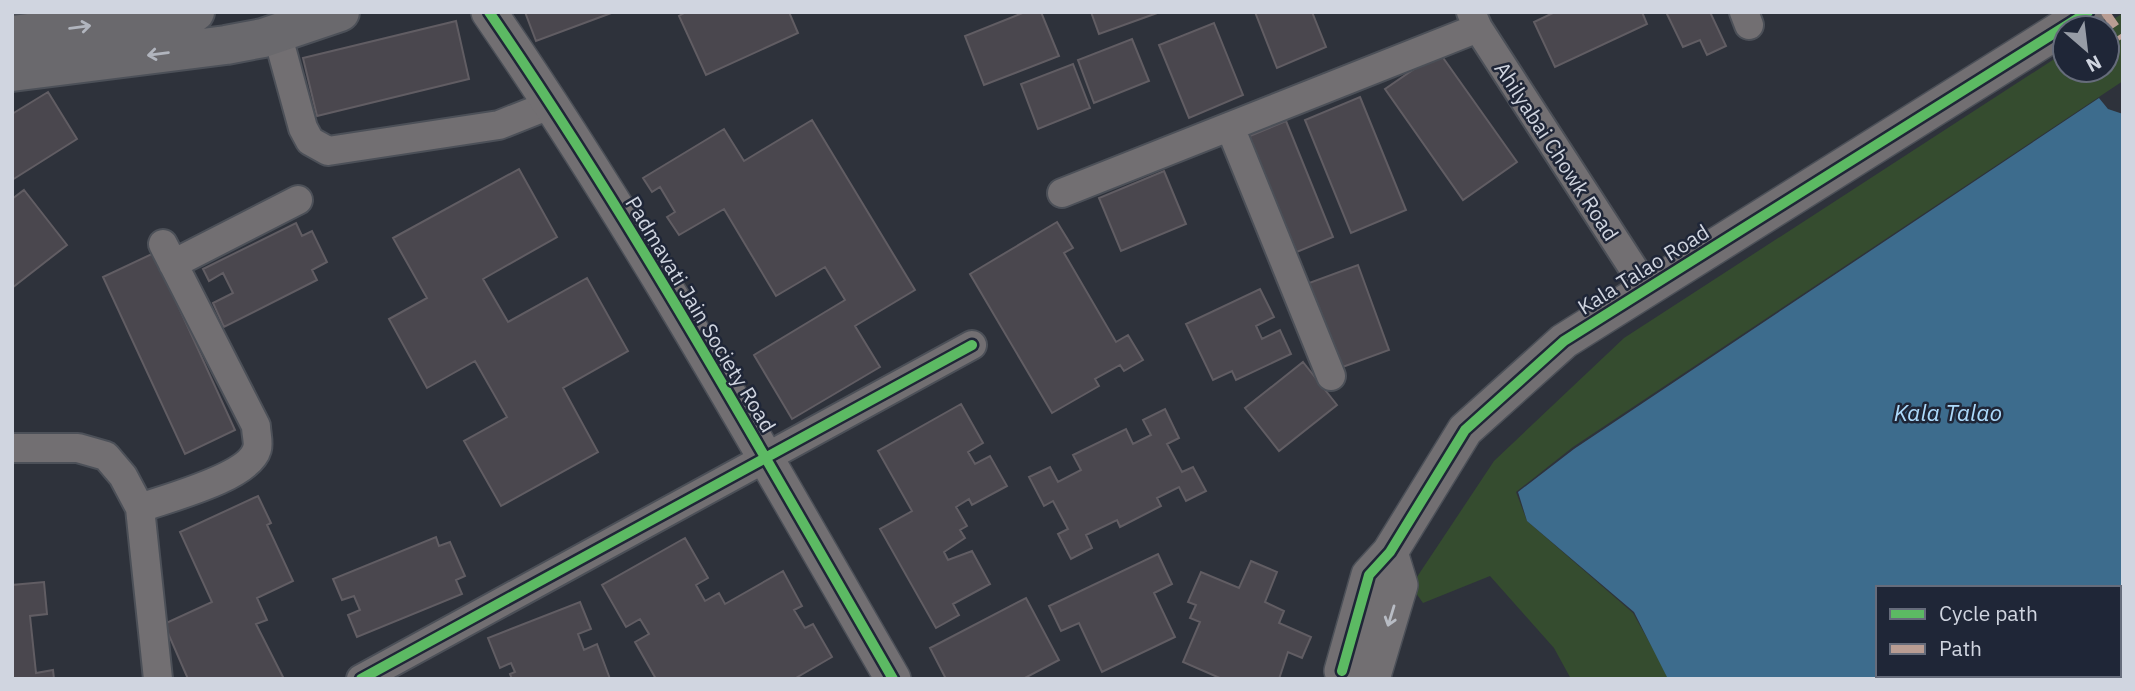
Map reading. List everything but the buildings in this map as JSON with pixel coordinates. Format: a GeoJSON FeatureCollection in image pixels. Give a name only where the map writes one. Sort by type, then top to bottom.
{"type":"FeatureCollection","features":[{"type":"Feature","properties":{"kind":"main road"},"geometry":{"type":"LineString","coordinates":[[13,58],[195,12]]}},
{"type":"Feature","properties":{"kind":"main road"},"geometry":{"type":"LineString","coordinates":[[13,58],[226,45],[270,35],[340,12]]}},
{"type":"Feature","properties":{"kind":"street","name":"Padmavati Jain Society Road"},"geometry":{"type":"LineString","coordinates":[[489,12],[552,104],[766,458],[892,679]]}},
{"type":"Feature","properties":{"kind":"street","name":"Kala Talao Road"},"geometry":{"type":"LineString","coordinates":[[1353,677],[1369,575],[1390,552],[1465,430],[1564,341],[2088,12]]}},
{"type":"Feature","properties":{"kind":"street"},"geometry":{"type":"LineString","coordinates":[[1062,193],[1230,127],[1474,20]]}},
{"type":"Feature","properties":{"kind":"street","name":"Ahilyabai Chowk Road"},"geometry":{"type":"LineString","coordinates":[[1474,20],[1646,288]]}},
{"type":"Feature","properties":{"kind":"street"},"geometry":{"type":"LineString","coordinates":[[270,35],[303,128],[310,141],[328,151],[499,125],[552,104]]}},
{"type":"Feature","properties":{"kind":"street"},"geometry":{"type":"LineString","coordinates":[[1230,127],[1332,376]]}},
{"type":"Feature","properties":{"kind":"street"},"geometry":{"type":"LineString","coordinates":[[140,508],[230,475],[250,461],[257,448],[256,426],[168,254],[298,200]]}},
{"type":"Feature","properties":{"kind":"street"},"geometry":{"type":"LineString","coordinates":[[361,679],[972,345]]}},
{"type":"Feature","properties":{"kind":"street"},"geometry":{"type":"LineString","coordinates":[[12,447],[78,448],[106,456],[123,476],[140,508],[158,679]]}},
{"type":"Feature","properties":{"kind":"green space"},"geometry":{"type":"Polygon","coordinates":[[[2123,13],[2121,82],[2121,14],[2123,13]]]}},
{"type":"Feature","properties":{"kind":"green space"},"geometry":{"type":"Polygon","coordinates":[[[2051,61],[2051,84],[2118,84],[1573,447],[1516,492],[1527,521],[1633,613],[1670,679],[1571,679],[1554,648],[1490,576],[1423,603],[1411,586],[1494,461],[1624,338],[2051,61]]]}},
{"type":"Feature","properties":{"kind":"water","name":"Kala Talao"},"geometry":{"type":"Polygon","coordinates":[[[2099,98],[2108,109],[2123,114],[2123,679],[1668,679],[1634,612],[1527,521],[1518,492],[1574,449],[2099,98]]]}},
{"type":"Feature","properties":{"kind":"marked path"},"geometry":{"type":"LineString","coordinates":[[2105,12],[2123,38]]}},
{"type":"Feature","properties":{"kind":"cycle path"},"geometry":{"type":"LineString","coordinates":[[489,12],[647,258],[893,679]]}},
{"type":"Feature","properties":{"kind":"cycle path"},"geometry":{"type":"LineString","coordinates":[[1342,671],[1369,575],[1390,552],[1465,430],[1564,341],[2088,12]]}},
{"type":"Feature","properties":{"kind":"cycle path"},"geometry":{"type":"LineString","coordinates":[[361,679],[972,345]]}}]}
